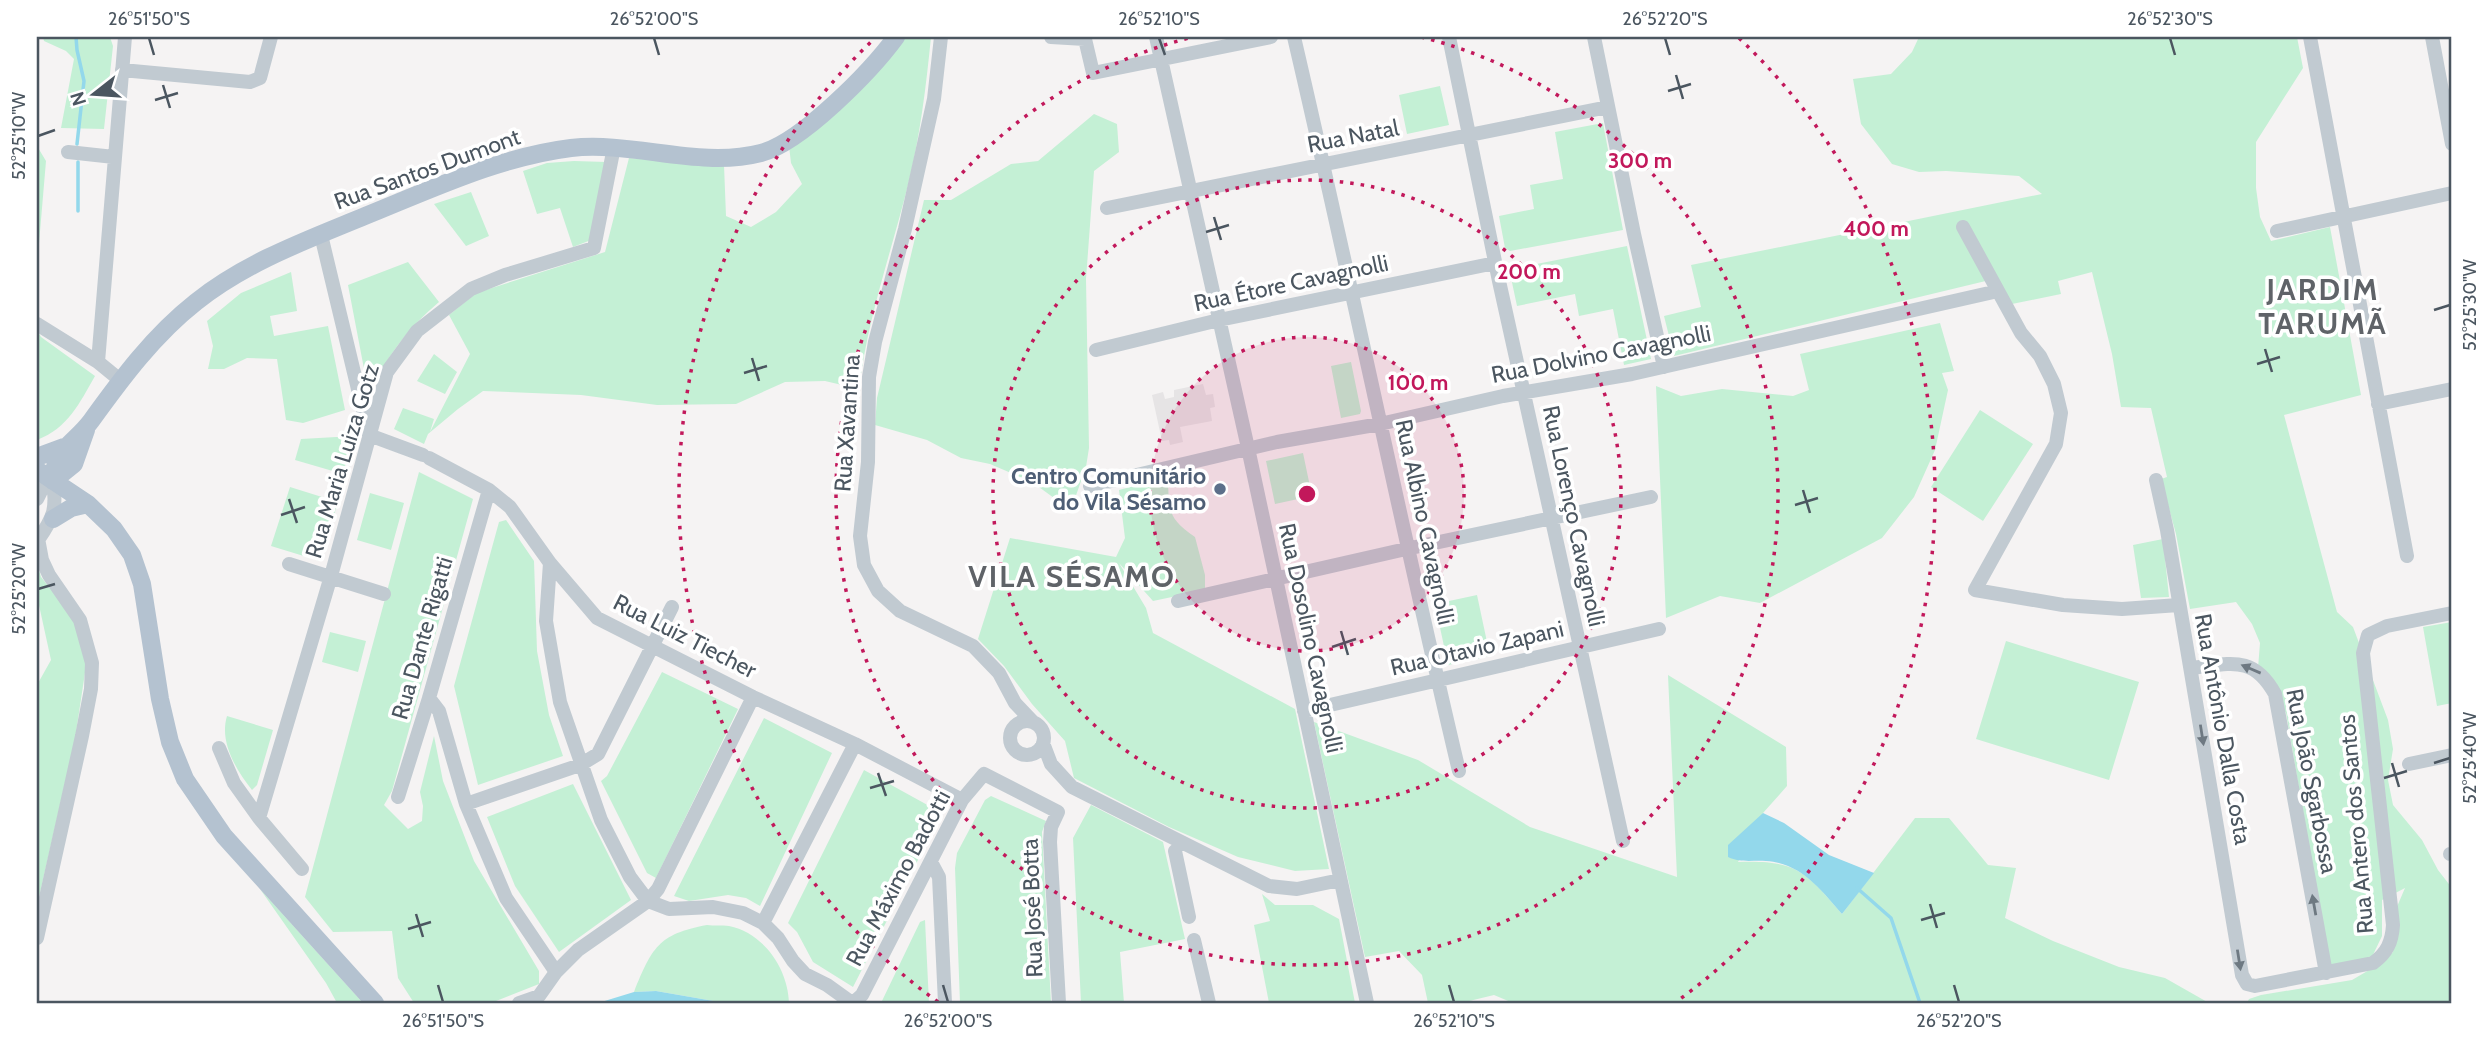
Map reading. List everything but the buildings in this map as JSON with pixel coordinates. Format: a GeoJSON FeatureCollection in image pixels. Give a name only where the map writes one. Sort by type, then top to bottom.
{"type":"FeatureCollection","features":[{"type":"Feature","properties":{"kind":"main road","name":"Rua Santos Dumont"},"geometry":{"type":"LineString","coordinates":[[53,481],[57,457],[87,426],[120,380],[167,329],[204,296],[260,261],[499,164],[537,154],[573,148],[614,147],[698,156],[731,157],[762,152],[786,141],[809,125],[864,73],[896,37]]}},
{"type":"Feature","properties":{"kind":"main road","name":"Rua Santos Dumont"},"geometry":{"type":"LineString","coordinates":[[74,464],[87,426]]}},
{"type":"Feature","properties":{"kind":"main road"},"geometry":{"type":"LineString","coordinates":[[37,457],[67,445]]}},
{"type":"Feature","properties":{"kind":"main road"},"geometry":{"type":"LineString","coordinates":[[53,481],[74,464],[79,487],[88,504]]}},
{"type":"Feature","properties":{"kind":"main road"},"geometry":{"type":"LineString","coordinates":[[37,470],[88,504],[114,529],[132,555],[142,584],[160,699],[170,742],[185,779],[224,836],[375,1003]]}},
{"type":"Feature","properties":{"kind":"main road"},"geometry":{"type":"LineString","coordinates":[[53,519],[60,513],[88,504]]}},
{"type":"Feature","properties":{"kind":"street"},"geometry":{"type":"LineString","coordinates":[[98,362],[125,37]]}},
{"type":"Feature","properties":{"kind":"street"},"geometry":{"type":"LineString","coordinates":[[122,70],[250,82],[260,78],[271,37]]}},
{"type":"Feature","properties":{"kind":"street","name":"Rua Xavantina"},"geometry":{"type":"LineString","coordinates":[[940,37],[934,99],[871,366],[868,462],[860,536],[864,565],[878,591],[900,611],[972,646],[999,673],[1015,703],[1034,723]]}},
{"type":"Feature","properties":{"kind":"street"},"geometry":{"type":"LineString","coordinates":[[1051,37],[1085,39],[1093,73],[1271,37]]}},
{"type":"Feature","properties":{"kind":"street","name":"Rua Dosolino Cavagnolli"},"geometry":{"type":"LineString","coordinates":[[1156,37],[1248,448],[1367,1003]]}},
{"type":"Feature","properties":{"kind":"street","name":"Rua Albino Cavagnolli"},"geometry":{"type":"LineString","coordinates":[[1294,37],[1406,549],[1459,771]]}},
{"type":"Feature","properties":{"kind":"street","name":"Rua Lorenço Cavagnolli"},"geometry":{"type":"LineString","coordinates":[[1449,37],[1495,262],[1623,841]]}},
{"type":"Feature","properties":{"kind":"street"},"geometry":{"type":"LineString","coordinates":[[1594,37],[1664,367]]}},
{"type":"Feature","properties":{"kind":"street"},"geometry":{"type":"LineString","coordinates":[[2309,37],[2407,556]]}},
{"type":"Feature","properties":{"kind":"street"},"geometry":{"type":"LineString","coordinates":[[2432,37],[2452,144]]}},
{"type":"Feature","properties":{"kind":"street","name":"Rua Natal"},"geometry":{"type":"LineString","coordinates":[[1107,208],[1608,107]]}},
{"type":"Feature","properties":{"kind":"street","name":"Rua Maria Luiza Gotz"},"geometry":{"type":"LineString","coordinates":[[259,818],[331,576],[387,372],[417,331],[471,289],[505,275],[594,248],[614,147]]}},
{"type":"Feature","properties":{"kind":"street"},"geometry":{"type":"LineString","coordinates":[[68,152],[114,157]]}},
{"type":"Feature","properties":{"kind":"street"},"geometry":{"type":"LineString","coordinates":[[2277,231],[2452,193]]}},
{"type":"Feature","properties":{"kind":"street"},"geometry":{"type":"LineString","coordinates":[[1963,227],[2021,333],[2040,356],[2054,384],[2061,413],[2056,444],[1975,590],[2027,600],[2122,609],[2179,605]]}},
{"type":"Feature","properties":{"kind":"street"},"geometry":{"type":"LineString","coordinates":[[321,235],[369,435]]}},
{"type":"Feature","properties":{"kind":"street","name":"Rua Étore Cavagnolli"},"geometry":{"type":"LineString","coordinates":[[1096,350],[1219,320],[1495,262]]}},
{"type":"Feature","properties":{"kind":"street","name":"Rua Dolvino Cavagnolli"},"geometry":{"type":"LineString","coordinates":[[1090,486],[1248,448],[1664,367],[1998,291]]}},
{"type":"Feature","properties":{"kind":"street"},"geometry":{"type":"LineString","coordinates":[[37,324],[98,362],[120,380]]}},
{"type":"Feature","properties":{"kind":"street"},"geometry":{"type":"LineString","coordinates":[[2378,404],[2452,389]]}},
{"type":"Feature","properties":{"kind":"street","name":"Rua Luiz Tiecher"},"geometry":{"type":"LineString","coordinates":[[369,435],[426,457],[489,490],[510,508],[550,563],[597,618],[753,697],[855,744],[962,800]]}},
{"type":"Feature","properties":{"kind":"street","name":"Rua Antônio Dalla Costa"},"geometry":{"type":"LineString","coordinates":[[2156,480],[2191,668],[2242,975],[2247,985]]}},
{"type":"Feature","properties":{"kind":"street"},"geometry":{"type":"LineString","coordinates":[[37,499],[42,489],[53,481]]}},
{"type":"Feature","properties":{"kind":"street"},"geometry":{"type":"LineString","coordinates":[[38,540],[53,519],[53,481]]}},
{"type":"Feature","properties":{"kind":"street","name":"Rua Dante Rigatti"},"geometry":{"type":"LineString","coordinates":[[398,797],[489,490]]}},
{"type":"Feature","properties":{"kind":"street"},"geometry":{"type":"LineString","coordinates":[[1178,601],[1651,497]]}},
{"type":"Feature","properties":{"kind":"street"},"geometry":{"type":"LineString","coordinates":[[37,533],[49,575],[80,620],[92,663],[91,689],[82,736],[37,938]]}},
{"type":"Feature","properties":{"kind":"street"},"geometry":{"type":"LineString","coordinates":[[550,563],[546,621],[560,702],[601,820],[630,877],[648,901],[669,909],[713,907],[743,913],[763,923],[805,974],[827,985],[852,1003]]}},
{"type":"Feature","properties":{"kind":"street"},"geometry":{"type":"LineString","coordinates":[[289,564],[384,594]]}},
{"type":"Feature","properties":{"kind":"street"},"geometry":{"type":"LineString","coordinates":[[466,804],[580,765],[598,754],[672,607]]}},
{"type":"Feature","properties":{"kind":"street","name":"Rua Antero dos Santos"},"geometry":{"type":"LineString","coordinates":[[2247,985],[2255,986],[2373,963],[2383,956],[2392,937],[2393,925],[2364,643],[2368,635],[2387,626],[2452,613]]}},
{"type":"Feature","properties":{"kind":"street","name":"Rua Otavio Zapani"},"geometry":{"type":"LineString","coordinates":[[1304,711],[1660,629]]}},
{"type":"Feature","properties":{"kind":"street","name":"Rua João Sgarbossa"},"geometry":{"type":"LineString","coordinates":[[2191,668],[2242,664],[2256,669],[2266,677],[2275,694],[2326,972]]}},
{"type":"Feature","properties":{"kind":"street"},"geometry":{"type":"LineString","coordinates":[[519,1003],[539,996],[556,972],[578,950],[648,901],[658,889],[753,697]]}},
{"type":"Feature","properties":{"kind":"street"},"geometry":{"type":"LineString","coordinates":[[429,698],[439,711],[466,804],[506,898],[556,972]]}},
{"type":"Feature","properties":{"kind":"street"},"geometry":{"type":"LineString","coordinates":[[1015,703],[1011,744],[1018,753],[1051,764]]}},
{"type":"Feature","properties":{"kind":"street"},"geometry":{"type":"LineString","coordinates":[[1013,727],[1023,721],[1034,723],[1043,734],[1043,743],[1051,764],[1072,787],[1269,886],[1297,889],[1340,880]]}},
{"type":"Feature","properties":{"kind":"street"},"geometry":{"type":"LineString","coordinates":[[1028,755],[1037,751],[1043,743]]}},
{"type":"Feature","properties":{"kind":"street"},"geometry":{"type":"LineString","coordinates":[[763,923],[855,744]]}},
{"type":"Feature","properties":{"kind":"street"},"geometry":{"type":"LineString","coordinates":[[219,748],[234,783],[302,869]]}},
{"type":"Feature","properties":{"kind":"street"},"geometry":{"type":"LineString","coordinates":[[2409,764],[2452,755]]}},
{"type":"Feature","properties":{"kind":"street","name":"Rua Máximo Badotti"},"geometry":{"type":"LineString","coordinates":[[852,1003],[862,995],[962,800],[984,774],[1058,812]]}},
{"type":"Feature","properties":{"kind":"street","name":"Rua José Botta"},"geometry":{"type":"LineString","coordinates":[[1058,812],[1051,827],[1050,842],[1059,1003]]}},
{"type":"Feature","properties":{"kind":"street"},"geometry":{"type":"LineString","coordinates":[[1175,851],[1189,917]]}},
{"type":"Feature","properties":{"kind":"street"},"geometry":{"type":"LineString","coordinates":[[931,862],[939,877],[945,1003]]}},
{"type":"Feature","properties":{"kind":"street"},"geometry":{"type":"LineString","coordinates":[[1194,940],[1209,1003]]}},
{"type":"Feature","properties":{"kind":"shaded area"},"geometry":{"type":"Polygon","coordinates":[[[1203,384],[1206,395],[1213,394],[1215,407],[1210,408],[1212,421],[1180,427],[1183,442],[1170,445],[1169,440],[1162,441],[1152,395],[1163,392],[1165,399],[1174,397],[1174,390],[1203,384]]]}},
{"type":"Feature","properties":{"kind":"green space"},"geometry":{"type":"Polygon","coordinates":[[[43,37],[110,37],[113,46],[104,129],[61,128],[74,59],[66,51],[44,41],[43,37]]]}},
{"type":"Feature","properties":{"kind":"green space"},"geometry":{"type":"Polygon","coordinates":[[[905,37],[931,37],[925,93],[912,167],[874,312],[859,389],[825,381],[785,382],[736,404],[657,405],[581,395],[483,391],[428,434],[424,444],[394,429],[403,408],[434,419],[430,432],[470,354],[449,315],[476,293],[605,252],[629,158],[724,165],[726,216],[751,227],[776,212],[802,184],[791,163],[789,146],[905,37]]]}},
{"type":"Feature","properties":{"kind":"green space"},"geometry":{"type":"Polygon","coordinates":[[[1919,37],[2297,37],[2303,68],[2256,142],[2256,188],[2260,217],[2271,241],[2330,227],[2361,395],[2284,415],[2337,612],[2353,627],[2388,720],[2393,749],[2388,780],[2393,805],[2422,840],[2438,870],[2452,888],[2452,1003],[2247,1003],[2249,999],[2261,995],[2352,980],[2376,966],[2393,952],[2396,909],[2405,888],[2382,900],[2382,936],[2371,959],[2331,974],[2286,713],[2258,668],[2260,643],[2252,624],[2236,602],[2190,609],[2176,534],[2161,479],[2167,477],[2151,408],[2121,407],[2112,354],[2092,272],[2058,281],[2061,294],[2012,304],[1994,279],[1674,356],[1664,316],[1701,307],[1691,265],[2042,194],[2019,176],[1919,172],[1892,164],[1861,124],[1853,79],[1891,74],[1912,52],[1919,37]]]}},
{"type":"Feature","properties":{"kind":"green space"},"geometry":{"type":"Polygon","coordinates":[[[1440,86],[1449,125],[1407,134],[1399,95],[1440,86]]]}},
{"type":"Feature","properties":{"kind":"green space"},"geometry":{"type":"Polygon","coordinates":[[[1094,114],[1117,124],[1119,152],[1094,171],[1086,279],[1089,448],[1086,467],[1074,501],[1054,498],[1032,482],[990,464],[961,458],[927,440],[875,425],[877,398],[924,200],[951,200],[1011,164],[1038,161],[1094,114]]]}},
{"type":"Feature","properties":{"kind":"green space"},"geometry":{"type":"Polygon","coordinates":[[[1603,123],[1623,230],[1510,251],[1505,248],[1499,216],[1534,209],[1530,185],[1563,179],[1555,132],[1603,123]]]}},
{"type":"Feature","properties":{"kind":"green space"},"geometry":{"type":"Polygon","coordinates":[[[37,146],[46,161],[37,267],[37,146]]]}},
{"type":"Feature","properties":{"kind":"green space"},"geometry":{"type":"Polygon","coordinates":[[[607,162],[591,240],[573,247],[560,208],[537,214],[523,171],[547,163],[607,162]]]}},
{"type":"Feature","properties":{"kind":"green space"},"geometry":{"type":"Polygon","coordinates":[[[471,192],[489,236],[466,246],[434,204],[471,192]]]}},
{"type":"Feature","properties":{"kind":"green space"},"geometry":{"type":"Polygon","coordinates":[[[1627,246],[1651,359],[1624,365],[1613,309],[1579,316],[1575,294],[1517,306],[1510,273],[1512,269],[1627,246]]]}},
{"type":"Feature","properties":{"kind":"green space"},"geometry":{"type":"Polygon","coordinates":[[[408,262],[439,302],[398,344],[369,395],[348,285],[408,262]]]}},
{"type":"Feature","properties":{"kind":"green space"},"geometry":{"type":"Polygon","coordinates":[[[291,272],[297,311],[270,316],[274,336],[328,326],[345,410],[303,423],[286,420],[277,359],[247,358],[224,369],[208,369],[213,346],[207,321],[241,293],[291,272]]]}},
{"type":"Feature","properties":{"kind":"green space"},"geometry":{"type":"Polygon","coordinates":[[[1940,323],[1954,371],[1942,373],[1948,390],[1935,450],[1914,497],[1882,538],[1760,603],[1720,596],[1666,618],[1656,386],[1681,396],[1722,389],[1793,396],[1809,390],[1800,354],[1940,323]]]}},
{"type":"Feature","properties":{"kind":"green space"},"geometry":{"type":"Polygon","coordinates":[[[37,330],[41,337],[95,376],[65,422],[37,440],[37,330]]]}},
{"type":"Feature","properties":{"kind":"green space"},"geometry":{"type":"Polygon","coordinates":[[[434,354],[457,372],[445,394],[417,381],[434,354]]]}},
{"type":"Feature","properties":{"kind":"green space"},"geometry":{"type":"Polygon","coordinates":[[[1351,362],[1361,411],[1360,414],[1341,418],[1331,366],[1351,362]]]}},
{"type":"Feature","properties":{"kind":"green space"},"geometry":{"type":"Polygon","coordinates":[[[1980,410],[2033,444],[1983,521],[1931,487],[1980,410]]]}},
{"type":"Feature","properties":{"kind":"green space"},"geometry":{"type":"Polygon","coordinates":[[[354,436],[343,474],[295,460],[301,439],[354,436]]]}},
{"type":"Feature","properties":{"kind":"green space"},"geometry":{"type":"Polygon","coordinates":[[[1303,453],[1312,496],[1275,504],[1266,461],[1303,453]]]}},
{"type":"Feature","properties":{"kind":"green space"},"geometry":{"type":"Polygon","coordinates":[[[419,472],[473,499],[392,791],[384,805],[408,829],[422,821],[420,792],[434,736],[443,781],[474,861],[539,971],[539,984],[491,1003],[414,1003],[398,978],[392,931],[333,932],[305,897],[419,472]]]}},
{"type":"Feature","properties":{"kind":"green space"},"geometry":{"type":"Polygon","coordinates":[[[1168,477],[1171,512],[1179,524],[1195,537],[1205,575],[1205,590],[1153,601],[1119,563],[1146,608],[1153,633],[1295,709],[1329,869],[1295,871],[1238,857],[1169,827],[1074,778],[1065,741],[1032,704],[1004,666],[978,639],[1010,538],[1116,557],[1125,538],[1119,490],[1168,477]]]}},
{"type":"Feature","properties":{"kind":"green space"},"geometry":{"type":"Polygon","coordinates":[[[290,487],[338,502],[320,561],[271,546],[290,487]]]}},
{"type":"Feature","properties":{"kind":"green space"},"geometry":{"type":"Polygon","coordinates":[[[370,493],[404,503],[391,550],[357,540],[370,493]]]}},
{"type":"Feature","properties":{"kind":"green space"},"geometry":{"type":"Polygon","coordinates":[[[506,520],[534,561],[537,651],[549,715],[563,756],[478,785],[454,686],[499,522],[506,520]]]}},
{"type":"Feature","properties":{"kind":"green space"},"geometry":{"type":"Polygon","coordinates":[[[2163,539],[2169,597],[2141,598],[2133,545],[2163,539]]]}},
{"type":"Feature","properties":{"kind":"green space"},"geometry":{"type":"Polygon","coordinates":[[[37,563],[41,577],[77,621],[86,666],[75,739],[37,906],[37,685],[51,660],[37,596],[37,563]]]}},
{"type":"Feature","properties":{"kind":"green space"},"geometry":{"type":"Polygon","coordinates":[[[1477,595],[1490,656],[1448,665],[1435,604],[1477,595]]]}},
{"type":"Feature","properties":{"kind":"green space"},"geometry":{"type":"Polygon","coordinates":[[[2452,622],[2452,703],[2437,706],[2423,627],[2452,622]]]}},
{"type":"Feature","properties":{"kind":"green space"},"geometry":{"type":"Polygon","coordinates":[[[330,632],[366,641],[358,672],[322,662],[330,632]]]}},
{"type":"Feature","properties":{"kind":"green space"},"geometry":{"type":"Polygon","coordinates":[[[2006,641],[2139,682],[2109,780],[1976,739],[2006,641]]]}},
{"type":"Feature","properties":{"kind":"green space"},"geometry":{"type":"Polygon","coordinates":[[[662,672],[738,709],[656,878],[647,873],[601,781],[607,776],[662,672]]]}},
{"type":"Feature","properties":{"kind":"green space"},"geometry":{"type":"Polygon","coordinates":[[[1668,675],[1786,747],[1787,786],[1763,813],[1738,862],[1774,863],[1798,871],[1818,887],[1842,914],[1915,818],[1949,818],[1988,865],[2016,868],[2005,918],[2053,941],[2119,967],[2165,978],[2209,1003],[1513,1003],[1494,995],[1461,1003],[1428,1003],[1422,975],[1399,951],[1365,957],[1314,722],[1418,760],[1530,827],[1677,877],[1668,675]]]}},
{"type":"Feature","properties":{"kind":"green space"},"geometry":{"type":"Polygon","coordinates":[[[227,716],[273,730],[257,785],[252,790],[230,755],[225,736],[227,716]]]}},
{"type":"Feature","properties":{"kind":"green space"},"geometry":{"type":"Polygon","coordinates":[[[764,718],[832,753],[760,906],[746,898],[728,895],[689,901],[674,896],[764,718]]]}},
{"type":"Feature","properties":{"kind":"green space"},"geometry":{"type":"Polygon","coordinates":[[[864,770],[942,813],[853,987],[813,962],[797,932],[788,923],[864,770]]]}},
{"type":"Feature","properties":{"kind":"green space"},"geometry":{"type":"Polygon","coordinates":[[[573,784],[631,900],[559,952],[515,886],[487,817],[573,784]]]}},
{"type":"Feature","properties":{"kind":"green space"},"geometry":{"type":"Polygon","coordinates":[[[991,796],[1046,821],[1042,832],[1051,1003],[960,1003],[955,868],[957,853],[985,800],[991,796]]]}},
{"type":"Feature","properties":{"kind":"green space"},"geometry":{"type":"Polygon","coordinates":[[[1091,805],[1163,842],[1185,939],[1120,952],[1124,1003],[1081,1003],[1073,838],[1091,805]]]}},
{"type":"Feature","properties":{"kind":"green space"},"geometry":{"type":"Polygon","coordinates":[[[260,889],[363,1003],[337,1003],[260,889]]]}},
{"type":"Feature","properties":{"kind":"green space"},"geometry":{"type":"Polygon","coordinates":[[[1262,894],[1275,905],[1313,905],[1339,919],[1355,1003],[1269,1003],[1254,925],[1270,921],[1262,894]]]}},
{"type":"Feature","properties":{"kind":"green space"},"geometry":{"type":"Polygon","coordinates":[[[925,920],[929,1003],[881,1003],[920,922],[925,920]]]}},
{"type":"Feature","properties":{"kind":"green space"},"geometry":{"type":"Polygon","coordinates":[[[707,925],[729,926],[742,930],[763,944],[779,966],[788,990],[789,1003],[725,1003],[656,991],[634,992],[646,964],[659,945],[677,933],[707,925]]]}},
{"type":"Feature","properties":{"kind":"water"},"geometry":{"type":"Polygon","coordinates":[[[1763,813],[1784,823],[1829,855],[1874,873],[1842,914],[1809,879],[1790,867],[1766,861],[1742,861],[1728,857],[1728,845],[1763,813]]]}},
{"type":"Feature","properties":{"kind":"water"},"geometry":{"type":"Polygon","coordinates":[[[656,991],[725,1003],[598,1003],[634,992],[656,991]]]}},
{"type":"Feature","properties":{"kind":"waterway"},"geometry":{"type":"LineString","coordinates":[[76,37],[84,81],[77,144]]}},
{"type":"Feature","properties":{"kind":"waterway"},"geometry":{"type":"LineString","coordinates":[[78,162],[78,211]]}},
{"type":"Feature","properties":{"kind":"waterway"},"geometry":{"type":"LineString","coordinates":[[1857,888],[1891,918],[1920,1003]]}},
{"type":"Feature","properties":{"kind":"place","name":"Centro Comunitário do Vila Sésamo"},"geometry":{"type":"Point","coordinates":[1220,489]}},
{"type":"Feature","properties":{"kind":"district","name":"JARDIM TARUMÃ"},"geometry":{"type":"Point","coordinates":[2323,307]}},
{"type":"Feature","properties":{"kind":"district","name":"VILA SÉSAMO"},"geometry":{"type":"Point","coordinates":[1072,577]}}]}
